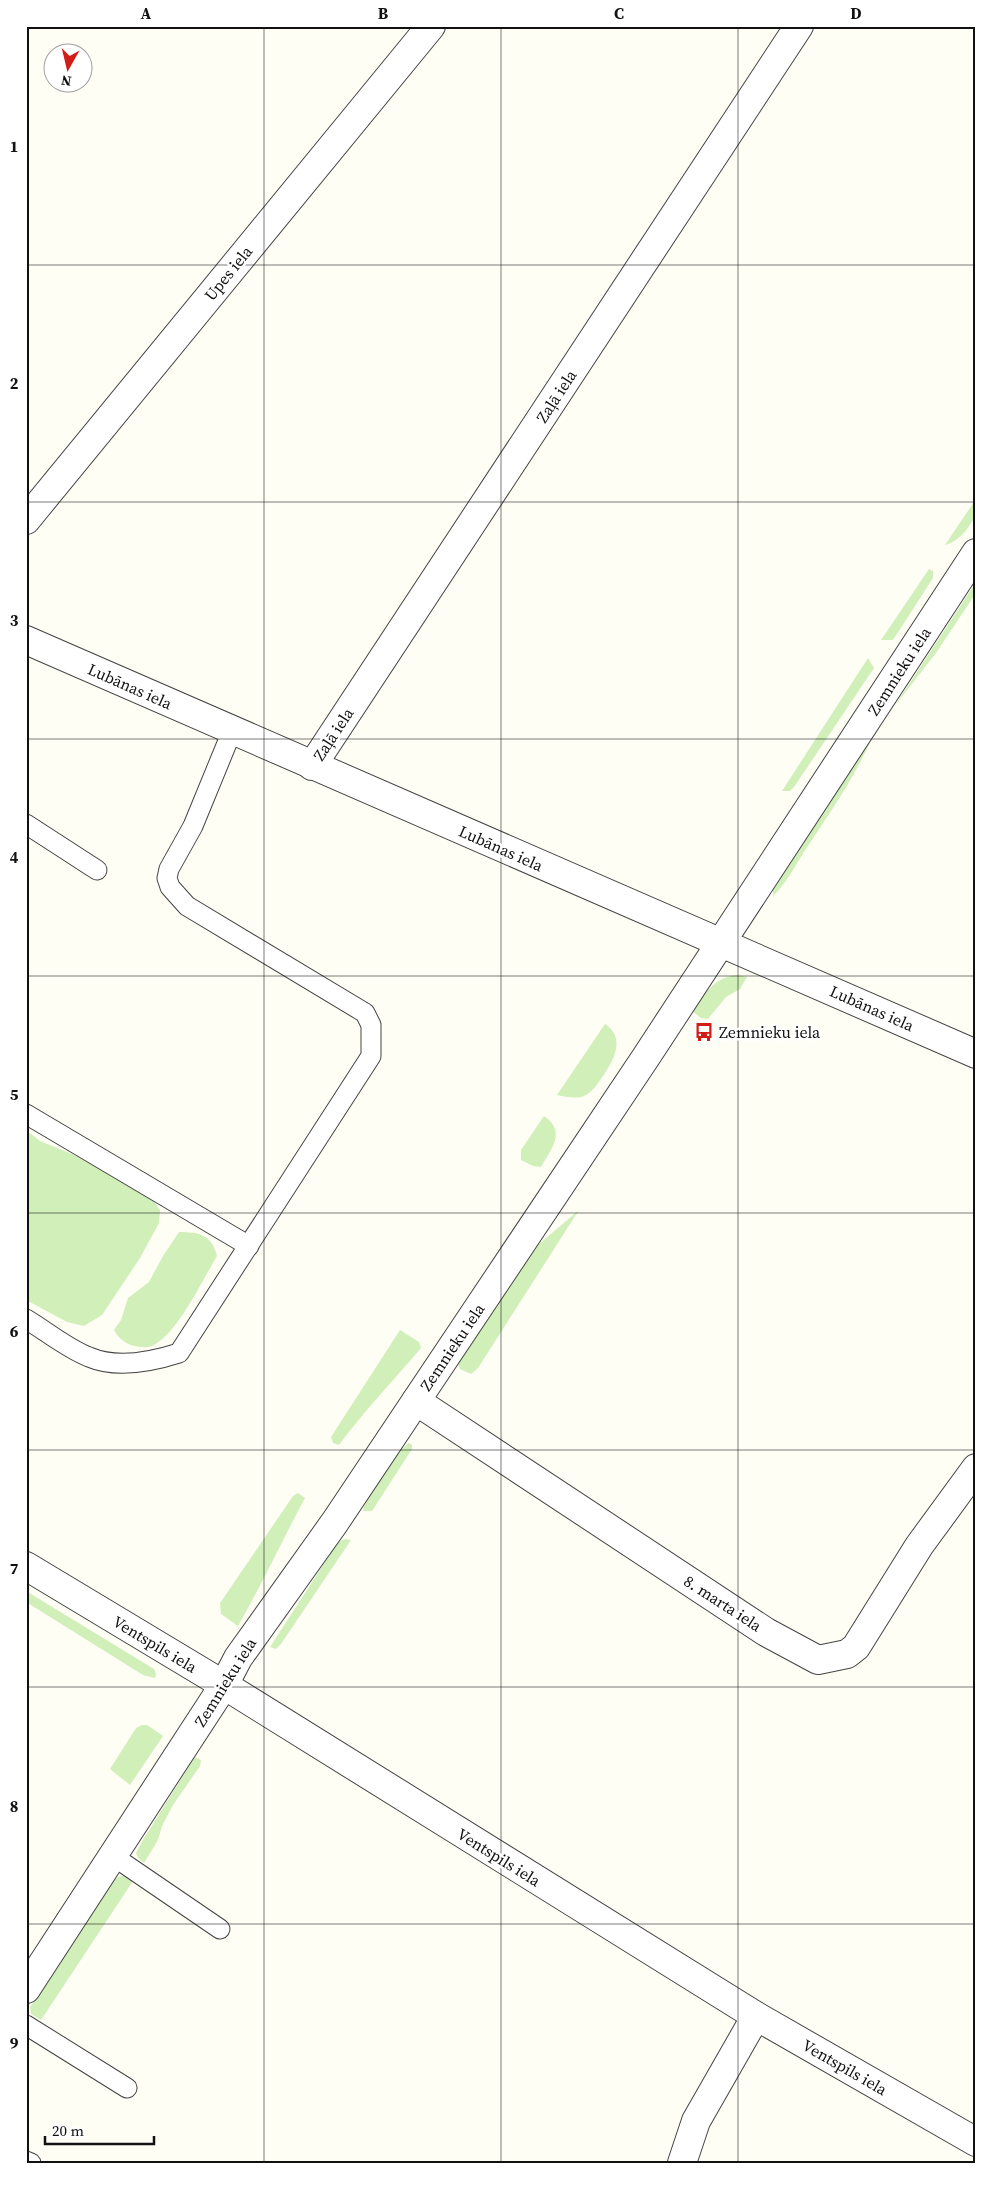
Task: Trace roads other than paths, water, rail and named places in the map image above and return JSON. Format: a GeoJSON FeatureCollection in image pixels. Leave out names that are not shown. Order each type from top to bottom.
{"type":"FeatureCollection","features":[{"type":"Feature","properties":{"kind":"street","name":"Upes iela"},"geometry":{"type":"LineString","coordinates":[[26,520],[430,26]]}},
{"type":"Feature","properties":{"kind":"street","name":"Zaļā iela"},"geometry":{"type":"LineString","coordinates":[[312,766],[800,26]]}},
{"type":"Feature","properties":{"kind":"street","name":"Zemnieku iela"},"geometry":{"type":"LineString","coordinates":[[26,1989],[224,1686],[238,1658],[335,1522],[416,1402],[720,944],[976,553]]}},
{"type":"Feature","properties":{"kind":"street","name":"Lubānas iela"},"geometry":{"type":"LineString","coordinates":[[26,640],[976,1054]]}},
{"type":"Feature","properties":{"kind":"street","name":"8. marta iela"},"geometry":{"type":"LineString","coordinates":[[416,1402],[766,1632],[818,1660],[846,1654],[856,1647],[919,1546],[976,1468]]}},
{"type":"Feature","properties":{"kind":"street","name":"Ventspils iela"},"geometry":{"type":"LineString","coordinates":[[26,1566],[224,1686],[756,2016],[976,2142]]}},
{"type":"Feature","properties":{"kind":"street"},"geometry":{"type":"LineString","coordinates":[[682,2163],[696,2121],[756,2016]]}},
{"type":"Feature","properties":{"kind":"lane"},"geometry":{"type":"LineString","coordinates":[[26,1320],[89,1357],[109,1363],[145,1362],[179,1353],[371,1056],[372,1024],[365,1013],[186,906],[170,886],[167,878],[169,869],[193,826],[232,731]]}},
{"type":"Feature","properties":{"kind":"lane"},"geometry":{"type":"LineString","coordinates":[[26,824],[96,870]]}},
{"type":"Feature","properties":{"kind":"lane"},"geometry":{"type":"LineString","coordinates":[[26,1114],[249,1246]]}},
{"type":"Feature","properties":{"kind":"lane"},"geometry":{"type":"LineString","coordinates":[[113,1856],[220,1929]]}},
{"type":"Feature","properties":{"kind":"lane"},"geometry":{"type":"LineString","coordinates":[[26,2025],[127,2088]]}},
{"type":"Feature","properties":{"kind":"lane"},"geometry":{"type":"LineString","coordinates":[[26,2161],[31,2163]]}},
{"type":"Feature","properties":{"kind":"place","name":"Zemnieku iela"},"geometry":{"type":"Point","coordinates":[704,1032]}}]}
